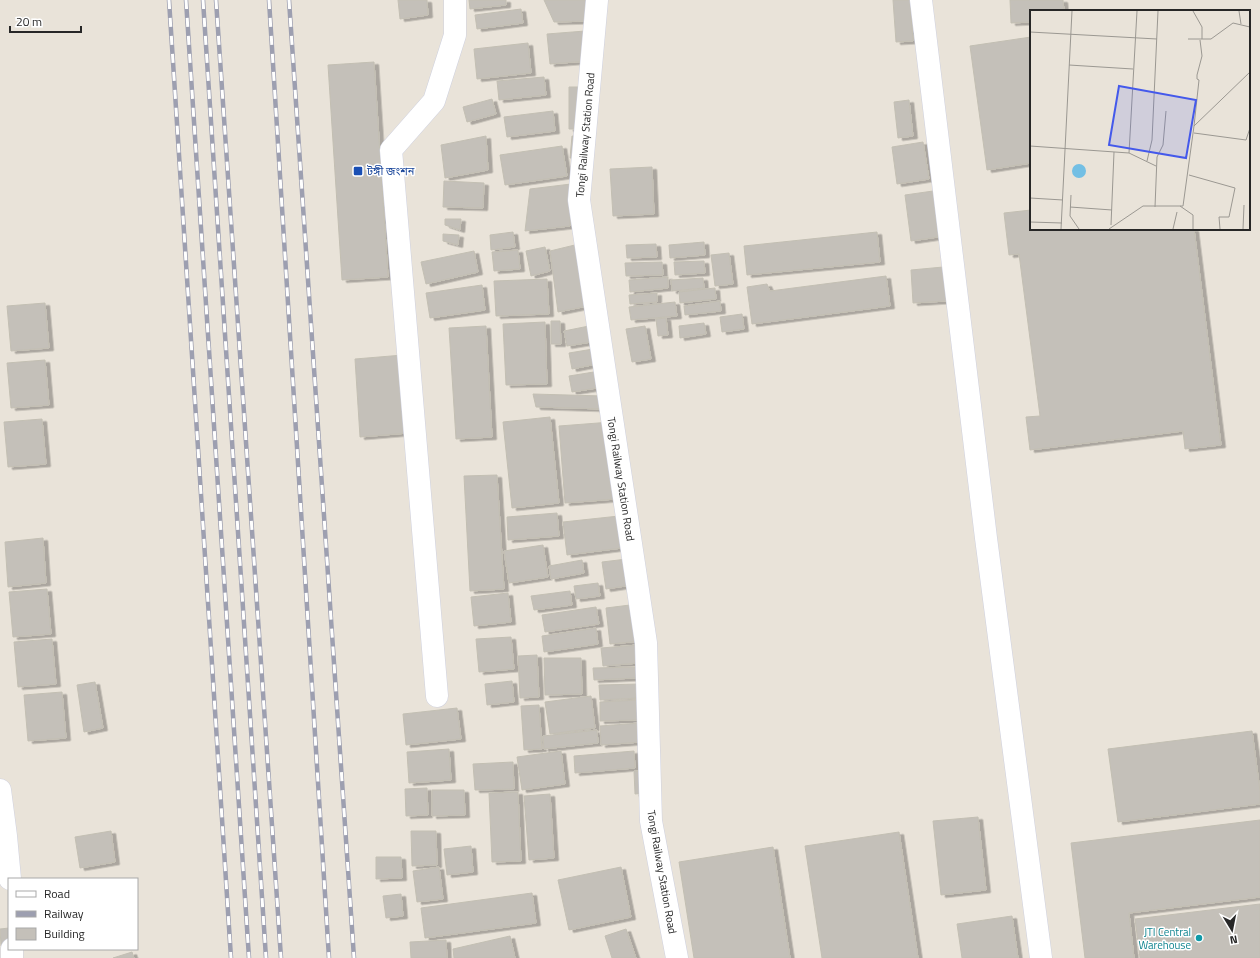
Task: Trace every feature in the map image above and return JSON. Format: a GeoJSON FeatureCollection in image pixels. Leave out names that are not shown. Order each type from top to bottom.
{"type":"FeatureCollection","features":[{"type":"Feature","properties":{"kind":"street"},"geometry":{"type":"LineString","coordinates":[[437,696],[391,150],[434,101],[455,35],[455,0]]}},
{"type":"Feature","properties":{"kind":"street","name":"Tongi Railway Station Road"},"geometry":{"type":"LineString","coordinates":[[596,0],[578,200],[646,642],[651,821],[677,958]]}},
{"type":"Feature","properties":{"kind":"street"},"geometry":{"type":"LineString","coordinates":[[921,0],[985,530],[1040,958]]}},
{"type":"Feature","properties":{"kind":"street"},"geometry":{"type":"LineString","coordinates":[[0,790],[10,878]]}},
{"type":"Feature","properties":{"kind":"building"},"geometry":{"type":"Polygon","coordinates":[[[398,0],[427,0],[428,15],[400,19],[398,0]]]}},
{"type":"Feature","properties":{"kind":"building"},"geometry":{"type":"Polygon","coordinates":[[[469,0],[506,0],[506,5],[470,9],[469,0]]]}},
{"type":"Feature","properties":{"kind":"building"},"geometry":{"type":"Polygon","coordinates":[[[544,0],[590,0],[590,21],[554,22],[544,0]]]}},
{"type":"Feature","properties":{"kind":"building"},"geometry":{"type":"Polygon","coordinates":[[[893,0],[910,0],[913,41],[896,42],[893,0]]]}},
{"type":"Feature","properties":{"kind":"building"},"geometry":{"type":"Polygon","coordinates":[[[1010,0],[1063,0],[1064,10],[1030,10],[1030,22],[1011,23],[1010,0]]]}},
{"type":"Feature","properties":{"kind":"building"},"geometry":{"type":"Polygon","coordinates":[[[521,9],[523,23],[477,29],[475,15],[521,9]]]}},
{"type":"Feature","properties":{"kind":"building"},"geometry":{"type":"Polygon","coordinates":[[[585,31],[587,61],[550,64],[547,34],[585,31]]]}},
{"type":"Feature","properties":{"kind":"building"},"geometry":{"type":"Polygon","coordinates":[[[1030,37],[1030,163],[987,170],[970,46],[1030,37]]]}},
{"type":"Feature","properties":{"kind":"building"},"geometry":{"type":"Polygon","coordinates":[[[528,43],[531,73],[477,79],[474,49],[528,43]]]}},
{"type":"Feature","properties":{"kind":"building","name":"টঙ্গী জংশন"},"geometry":{"type":"Polygon","coordinates":[[[374,62],[388,277],[342,280],[328,65],[374,62]]]}},
{"type":"Feature","properties":{"kind":"building"},"geometry":{"type":"Polygon","coordinates":[[[544,77],[546,95],[499,100],[497,81],[544,77]]]}},
{"type":"Feature","properties":{"kind":"building"},"geometry":{"type":"Polygon","coordinates":[[[569,87],[582,87],[582,129],[569,129],[569,87]]]}},
{"type":"Feature","properties":{"kind":"building"},"geometry":{"type":"Polygon","coordinates":[[[492,99],[496,114],[467,122],[463,107],[492,99]]]}},
{"type":"Feature","properties":{"kind":"building"},"geometry":{"type":"Polygon","coordinates":[[[909,100],[913,136],[898,138],[894,102],[909,100]]]}},
{"type":"Feature","properties":{"kind":"building"},"geometry":{"type":"Polygon","coordinates":[[[553,111],[555,131],[507,137],[504,117],[553,111]]]}},
{"type":"Feature","properties":{"kind":"building"},"geometry":{"type":"Polygon","coordinates":[[[486,136],[488,170],[445,178],[441,145],[486,136]]]}},
{"type":"Feature","properties":{"kind":"building"},"geometry":{"type":"Polygon","coordinates":[[[572,136],[582,137],[580,158],[570,158],[572,136]]]}},
{"type":"Feature","properties":{"kind":"building"},"geometry":{"type":"Polygon","coordinates":[[[923,142],[929,179],[897,184],[892,147],[923,142]]]}},
{"type":"Feature","properties":{"kind":"building"},"geometry":{"type":"Polygon","coordinates":[[[562,146],[567,176],[505,185],[500,155],[562,146]]]}},
{"type":"Feature","properties":{"kind":"building"},"geometry":{"type":"Polygon","coordinates":[[[652,167],[654,214],[613,216],[610,169],[652,167]]]}},
{"type":"Feature","properties":{"kind":"building"},"geometry":{"type":"Polygon","coordinates":[[[444,181],[484,183],[483,208],[443,207],[444,181]]]}},
{"type":"Feature","properties":{"kind":"building"},"geometry":{"type":"Polygon","coordinates":[[[571,184],[570,226],[525,231],[530,189],[571,184]]]}},
{"type":"Feature","properties":{"kind":"building"},"geometry":{"type":"Polygon","coordinates":[[[933,191],[938,237],[911,241],[905,195],[933,191]]]}},
{"type":"Feature","properties":{"kind":"building"},"geometry":{"type":"Polygon","coordinates":[[[1030,210],[1030,230],[1194,230],[1221,445],[1185,449],[1183,431],[1030,450],[1026,417],[1040,416],[1019,254],[1009,255],[1004,213],[1030,210]]]}},
{"type":"Feature","properties":{"kind":"building"},"geometry":{"type":"Polygon","coordinates":[[[445,219],[461,219],[460,230],[445,225],[445,219]]]}},
{"type":"Feature","properties":{"kind":"building"},"geometry":{"type":"Polygon","coordinates":[[[513,232],[515,247],[491,250],[490,235],[513,232]]]}},
{"type":"Feature","properties":{"kind":"building"},"geometry":{"type":"Polygon","coordinates":[[[877,232],[880,262],[747,275],[744,246],[877,232]]]}},
{"type":"Feature","properties":{"kind":"building"},"geometry":{"type":"Polygon","coordinates":[[[443,234],[459,235],[458,245],[443,241],[443,234]]]}},
{"type":"Feature","properties":{"kind":"building"},"geometry":{"type":"Polygon","coordinates":[[[704,242],[705,255],[670,258],[669,245],[704,242]]]}},
{"type":"Feature","properties":{"kind":"building"},"geometry":{"type":"Polygon","coordinates":[[[583,243],[592,305],[558,312],[550,251],[583,243]]]}},
{"type":"Feature","properties":{"kind":"building"},"geometry":{"type":"Polygon","coordinates":[[[656,244],[657,257],[627,258],[626,245],[656,244]]]}},
{"type":"Feature","properties":{"kind":"building"},"geometry":{"type":"Polygon","coordinates":[[[545,247],[550,271],[531,276],[526,251],[545,247]]]}},
{"type":"Feature","properties":{"kind":"building"},"geometry":{"type":"Polygon","coordinates":[[[518,250],[520,269],[494,271],[492,252],[518,250]]]}},
{"type":"Feature","properties":{"kind":"building"},"geometry":{"type":"Polygon","coordinates":[[[474,251],[478,272],[426,284],[421,262],[474,251]]]}},
{"type":"Feature","properties":{"kind":"building"},"geometry":{"type":"Polygon","coordinates":[[[729,253],[733,284],[715,286],[711,255],[729,253]]]}},
{"type":"Feature","properties":{"kind":"building"},"geometry":{"type":"Polygon","coordinates":[[[704,261],[705,273],[675,275],[674,262],[704,261]]]}},
{"type":"Feature","properties":{"kind":"building"},"geometry":{"type":"Polygon","coordinates":[[[662,262],[663,275],[626,276],[625,263],[662,262]]]}},
{"type":"Feature","properties":{"kind":"building"},"geometry":{"type":"Polygon","coordinates":[[[943,267],[946,301],[913,303],[911,270],[943,267]]]}},
{"type":"Feature","properties":{"kind":"building"},"geometry":{"type":"Polygon","coordinates":[[[886,276],[890,306],[752,324],[747,287],[767,284],[770,291],[886,276]]]}},
{"type":"Feature","properties":{"kind":"building"},"geometry":{"type":"Polygon","coordinates":[[[668,277],[668,288],[630,292],[629,280],[668,277]]]}},
{"type":"Feature","properties":{"kind":"building"},"geometry":{"type":"Polygon","coordinates":[[[703,278],[704,288],[672,291],[671,280],[703,278]]]}},
{"type":"Feature","properties":{"kind":"building"},"geometry":{"type":"Polygon","coordinates":[[[547,279],[549,314],[496,316],[494,281],[547,279]]]}},
{"type":"Feature","properties":{"kind":"building"},"geometry":{"type":"Polygon","coordinates":[[[482,285],[485,310],[430,318],[426,293],[482,285]]]}},
{"type":"Feature","properties":{"kind":"building"},"geometry":{"type":"Polygon","coordinates":[[[715,288],[716,299],[680,303],[679,292],[715,288]]]}},
{"type":"Feature","properties":{"kind":"building"},"geometry":{"type":"Polygon","coordinates":[[[657,293],[657,302],[630,304],[629,295],[657,293]]]}},
{"type":"Feature","properties":{"kind":"building"},"geometry":{"type":"Polygon","coordinates":[[[720,301],[721,311],[685,315],[684,306],[720,301]]]}},
{"type":"Feature","properties":{"kind":"building"},"geometry":{"type":"Polygon","coordinates":[[[675,302],[677,316],[631,320],[629,307],[675,302]]]}},
{"type":"Feature","properties":{"kind":"building"},"geometry":{"type":"Polygon","coordinates":[[[45,303],[49,348],[11,351],[7,306],[45,303]]]}},
{"type":"Feature","properties":{"kind":"building"},"geometry":{"type":"Polygon","coordinates":[[[742,314],[744,329],[722,332],[720,317],[742,314]]]}},
{"type":"Feature","properties":{"kind":"building"},"geometry":{"type":"Polygon","coordinates":[[[666,318],[668,335],[658,336],[656,319],[666,318]]]}},
{"type":"Feature","properties":{"kind":"building"},"geometry":{"type":"Polygon","coordinates":[[[551,321],[560,321],[561,344],[551,344],[551,321]]]}},
{"type":"Feature","properties":{"kind":"building"},"geometry":{"type":"Polygon","coordinates":[[[545,322],[547,384],[506,385],[503,324],[545,322]]]}},
{"type":"Feature","properties":{"kind":"building"},"geometry":{"type":"Polygon","coordinates":[[[704,323],[706,334],[680,338],[679,326],[704,323]]]}},
{"type":"Feature","properties":{"kind":"building"},"geometry":{"type":"Polygon","coordinates":[[[594,325],[597,341],[567,346],[564,331],[594,325]]]}},
{"type":"Feature","properties":{"kind":"building"},"geometry":{"type":"Polygon","coordinates":[[[486,326],[492,437],[456,439],[449,328],[486,326]]]}},
{"type":"Feature","properties":{"kind":"building"},"geometry":{"type":"Polygon","coordinates":[[[645,326],[651,359],[632,362],[626,329],[645,326]]]}},
{"type":"Feature","properties":{"kind":"building"},"geometry":{"type":"Polygon","coordinates":[[[599,348],[602,363],[572,369],[569,353],[599,348]]]}},
{"type":"Feature","properties":{"kind":"building"},"geometry":{"type":"Polygon","coordinates":[[[403,355],[408,433],[360,437],[355,359],[403,355]]]}},
{"type":"Feature","properties":{"kind":"building"},"geometry":{"type":"Polygon","coordinates":[[[45,360],[49,405],[11,408],[7,363],[45,360]]]}},
{"type":"Feature","properties":{"kind":"building"},"geometry":{"type":"Polygon","coordinates":[[[600,371],[603,387],[572,392],[569,376],[600,371]]]}},
{"type":"Feature","properties":{"kind":"building"},"geometry":{"type":"Polygon","coordinates":[[[533,394],[603,396],[603,409],[536,407],[533,394]]]}},
{"type":"Feature","properties":{"kind":"building"},"geometry":{"type":"Polygon","coordinates":[[[550,417],[559,503],[512,508],[503,422],[550,417]]]}},
{"type":"Feature","properties":{"kind":"building"},"geometry":{"type":"Polygon","coordinates":[[[42,419],[46,464],[8,467],[4,422],[42,419]]]}},
{"type":"Feature","properties":{"kind":"building"},"geometry":{"type":"Polygon","coordinates":[[[611,422],[616,499],[565,503],[559,426],[611,422]]]}},
{"type":"Feature","properties":{"kind":"building"},"geometry":{"type":"Polygon","coordinates":[[[497,475],[504,589],[470,591],[464,476],[497,475]]]}},
{"type":"Feature","properties":{"kind":"building"},"geometry":{"type":"Polygon","coordinates":[[[557,513],[559,536],[508,540],[507,517],[557,513]]]}},
{"type":"Feature","properties":{"kind":"building"},"geometry":{"type":"Polygon","coordinates":[[[619,516],[622,548],[567,555],[563,522],[619,516]]]}},
{"type":"Feature","properties":{"kind":"building"},"geometry":{"type":"Polygon","coordinates":[[[43,538],[46,583],[8,587],[5,542],[43,538]]]}},
{"type":"Feature","properties":{"kind":"building"},"geometry":{"type":"Polygon","coordinates":[[[543,545],[548,577],[509,583],[504,551],[543,545]]]}},
{"type":"Feature","properties":{"kind":"building"},"geometry":{"type":"Polygon","coordinates":[[[635,558],[638,584],[606,589],[602,562],[635,558]]]}},
{"type":"Feature","properties":{"kind":"building"},"geometry":{"type":"Polygon","coordinates":[[[582,560],[584,573],[551,579],[549,566],[582,560]]]}},
{"type":"Feature","properties":{"kind":"building"},"geometry":{"type":"Polygon","coordinates":[[[598,583],[600,596],[576,599],[574,586],[598,583]]]}},
{"type":"Feature","properties":{"kind":"building"},"geometry":{"type":"Polygon","coordinates":[[[47,589],[51,634],[13,637],[9,592],[47,589]]]}},
{"type":"Feature","properties":{"kind":"building"},"geometry":{"type":"Polygon","coordinates":[[[570,591],[572,605],[534,610],[531,596],[570,591]]]}},
{"type":"Feature","properties":{"kind":"building"},"geometry":{"type":"Polygon","coordinates":[[[508,593],[511,622],[474,626],[471,597],[508,593]]]}},
{"type":"Feature","properties":{"kind":"building"},"geometry":{"type":"Polygon","coordinates":[[[638,604],[642,641],[610,644],[606,608],[638,604]]]}},
{"type":"Feature","properties":{"kind":"building"},"geometry":{"type":"Polygon","coordinates":[[[596,607],[599,624],[545,632],[542,615],[596,607]]]}},
{"type":"Feature","properties":{"kind":"building"},"geometry":{"type":"Polygon","coordinates":[[[596,628],[598,644],[544,652],[542,636],[596,628]]]}},
{"type":"Feature","properties":{"kind":"building"},"geometry":{"type":"Polygon","coordinates":[[[511,637],[514,669],[479,672],[476,639],[511,637]]]}},
{"type":"Feature","properties":{"kind":"building"},"geometry":{"type":"Polygon","coordinates":[[[52,639],[56,684],[18,687],[14,642],[52,639]]]}},
{"type":"Feature","properties":{"kind":"building"},"geometry":{"type":"Polygon","coordinates":[[[638,645],[639,663],[603,666],[601,648],[638,645]]]}},
{"type":"Feature","properties":{"kind":"building"},"geometry":{"type":"Polygon","coordinates":[[[537,655],[539,697],[520,698],[518,656],[537,655]]]}},
{"type":"Feature","properties":{"kind":"building"},"geometry":{"type":"Polygon","coordinates":[[[544,658],[581,658],[582,694],[545,695],[544,658]]]}},
{"type":"Feature","properties":{"kind":"building"},"geometry":{"type":"Polygon","coordinates":[[[636,667],[636,678],[594,680],[593,668],[636,667]]]}},
{"type":"Feature","properties":{"kind":"building"},"geometry":{"type":"Polygon","coordinates":[[[512,681],[514,702],[487,705],[485,684],[512,681]]]}},
{"type":"Feature","properties":{"kind":"building"},"geometry":{"type":"Polygon","coordinates":[[[95,682],[103,728],[84,732],[77,685],[95,682]]]}},
{"type":"Feature","properties":{"kind":"building"},"geometry":{"type":"Polygon","coordinates":[[[640,684],[641,698],[600,700],[599,685],[640,684]]]}},
{"type":"Feature","properties":{"kind":"building"},"geometry":{"type":"Polygon","coordinates":[[[62,692],[66,738],[28,741],[24,695],[62,692]]]}},
{"type":"Feature","properties":{"kind":"building"},"geometry":{"type":"Polygon","coordinates":[[[591,696],[595,728],[550,734],[545,702],[591,696]]]}},
{"type":"Feature","properties":{"kind":"building"},"geometry":{"type":"Polygon","coordinates":[[[638,700],[638,720],[600,721],[600,702],[638,700]]]}},
{"type":"Feature","properties":{"kind":"building"},"geometry":{"type":"Polygon","coordinates":[[[539,705],[542,749],[524,750],[521,706],[539,705]]]}},
{"type":"Feature","properties":{"kind":"building"},"geometry":{"type":"Polygon","coordinates":[[[457,708],[461,739],[406,745],[403,714],[457,708]]]}},
{"type":"Feature","properties":{"kind":"building"},"geometry":{"type":"Polygon","coordinates":[[[640,723],[641,742],[601,745],[600,726],[640,723]]]}},
{"type":"Feature","properties":{"kind":"building"},"geometry":{"type":"Polygon","coordinates":[[[597,730],[598,743],[544,749],[543,736],[597,730]]]}},
{"type":"Feature","properties":{"kind":"building"},"geometry":{"type":"Polygon","coordinates":[[[1252,731],[1260,791],[1260,804],[1118,822],[1108,749],[1252,731]]]}},
{"type":"Feature","properties":{"kind":"building"},"geometry":{"type":"Polygon","coordinates":[[[449,749],[451,780],[409,783],[407,752],[449,749]]]}},
{"type":"Feature","properties":{"kind":"building"},"geometry":{"type":"Polygon","coordinates":[[[561,751],[565,784],[522,790],[517,757],[561,751]]]}},
{"type":"Feature","properties":{"kind":"building"},"geometry":{"type":"Polygon","coordinates":[[[634,751],[635,768],[575,773],[574,756],[634,751]]]}},
{"type":"Feature","properties":{"kind":"building"},"geometry":{"type":"Polygon","coordinates":[[[513,762],[514,789],[475,790],[473,764],[513,762]]]}},
{"type":"Feature","properties":{"kind":"building"},"geometry":{"type":"Polygon","coordinates":[[[634,771],[644,771],[645,793],[635,794],[634,771]]]}},
{"type":"Feature","properties":{"kind":"building"},"geometry":{"type":"Polygon","coordinates":[[[427,788],[428,815],[406,816],[405,789],[427,788]]]}},
{"type":"Feature","properties":{"kind":"building"},"geometry":{"type":"Polygon","coordinates":[[[432,790],[464,790],[465,815],[432,816],[432,790]]]}},
{"type":"Feature","properties":{"kind":"building"},"geometry":{"type":"Polygon","coordinates":[[[518,792],[521,861],[492,862],[489,793],[518,792]]]}},
{"type":"Feature","properties":{"kind":"building"},"geometry":{"type":"Polygon","coordinates":[[[550,794],[554,858],[529,860],[524,796],[550,794]]]}},
{"type":"Feature","properties":{"kind":"building"},"geometry":{"type":"Polygon","coordinates":[[[978,817],[986,890],[941,895],[933,821],[978,817]]]}},
{"type":"Feature","properties":{"kind":"building"},"geometry":{"type":"Polygon","coordinates":[[[1260,820],[1260,897],[1129,913],[1134,958],[1085,958],[1071,843],[1260,820]]]}},
{"type":"Feature","properties":{"kind":"building"},"geometry":{"type":"Polygon","coordinates":[[[111,831],[115,862],[80,868],[75,837],[111,831]]]}},
{"type":"Feature","properties":{"kind":"building"},"geometry":{"type":"Polygon","coordinates":[[[411,831],[436,831],[437,865],[412,866],[411,831]]]}},
{"type":"Feature","properties":{"kind":"building"},"geometry":{"type":"Polygon","coordinates":[[[899,832],[918,958],[822,958],[805,846],[899,832]]]}},
{"type":"Feature","properties":{"kind":"building"},"geometry":{"type":"Polygon","coordinates":[[[471,846],[473,872],[447,875],[444,849],[471,846]]]}},
{"type":"Feature","properties":{"kind":"building"},"geometry":{"type":"Polygon","coordinates":[[[773,847],[790,958],[694,958],[679,862],[773,847]]]}},
{"type":"Feature","properties":{"kind":"building"},"geometry":{"type":"Polygon","coordinates":[[[376,857],[401,857],[402,878],[376,879],[376,857]]]}},
{"type":"Feature","properties":{"kind":"building"},"geometry":{"type":"Polygon","coordinates":[[[439,867],[443,899],[417,902],[413,871],[439,867]]]}},
{"type":"Feature","properties":{"kind":"building"},"geometry":{"type":"Polygon","coordinates":[[[621,867],[631,917],[569,930],[558,880],[621,867]]]}},
{"type":"Feature","properties":{"kind":"building"},"geometry":{"type":"Polygon","coordinates":[[[532,893],[536,923],[425,938],[421,908],[532,893]]]}},
{"type":"Feature","properties":{"kind":"building"},"geometry":{"type":"Polygon","coordinates":[[[401,894],[403,916],[386,918],[383,896],[401,894]]]}},
{"type":"Feature","properties":{"kind":"building","name":"JTI Central Warehouse"},"geometry":{"type":"Polygon","coordinates":[[[1260,904],[1260,958],[1140,958],[1135,919],[1260,904]]]}},
{"type":"Feature","properties":{"kind":"building"},"geometry":{"type":"Polygon","coordinates":[[[1012,916],[1018,958],[962,958],[957,924],[1012,916]]]}},
{"type":"Feature","properties":{"kind":"building"},"geometry":{"type":"Polygon","coordinates":[[[8,928],[8,945],[1,946],[0,929],[8,928]]]}},
{"type":"Feature","properties":{"kind":"building"},"geometry":{"type":"Polygon","coordinates":[[[626,929],[636,958],[612,958],[605,936],[626,929]]]}},
{"type":"Feature","properties":{"kind":"building"},"geometry":{"type":"Polygon","coordinates":[[[510,936],[515,958],[454,958],[453,949],[510,936]]]}},
{"type":"Feature","properties":{"kind":"building"},"geometry":{"type":"Polygon","coordinates":[[[446,940],[447,958],[411,958],[410,942],[446,940]]]}},
{"type":"Feature","properties":{"kind":"building"},"geometry":{"type":"Polygon","coordinates":[[[132,952],[134,958],[113,958],[132,952]]]}},
{"type":"Feature","properties":{"kind":"railway"},"geometry":{"type":"LineString","coordinates":[[169,0],[231,958]]}},
{"type":"Feature","properties":{"kind":"railway"},"geometry":{"type":"LineString","coordinates":[[186,0],[249,958]]}},
{"type":"Feature","properties":{"kind":"railway"},"geometry":{"type":"LineString","coordinates":[[203,0],[266,958]]}},
{"type":"Feature","properties":{"kind":"railway"},"geometry":{"type":"LineString","coordinates":[[216,0],[281,958]]}},
{"type":"Feature","properties":{"kind":"railway"},"geometry":{"type":"LineString","coordinates":[[269,0],[329,958]]}},
{"type":"Feature","properties":{"kind":"railway"},"geometry":{"type":"LineString","coordinates":[[289,0],[354,958]]}},
{"type":"Feature","properties":{"kind":"place","name":"টঙ্গী জংশন"},"geometry":{"type":"Point","coordinates":[358,171]}},
{"type":"Feature","properties":{"kind":"place","name":"JTI Central Warehouse"},"geometry":{"type":"Point","coordinates":[1199,938]}}]}
